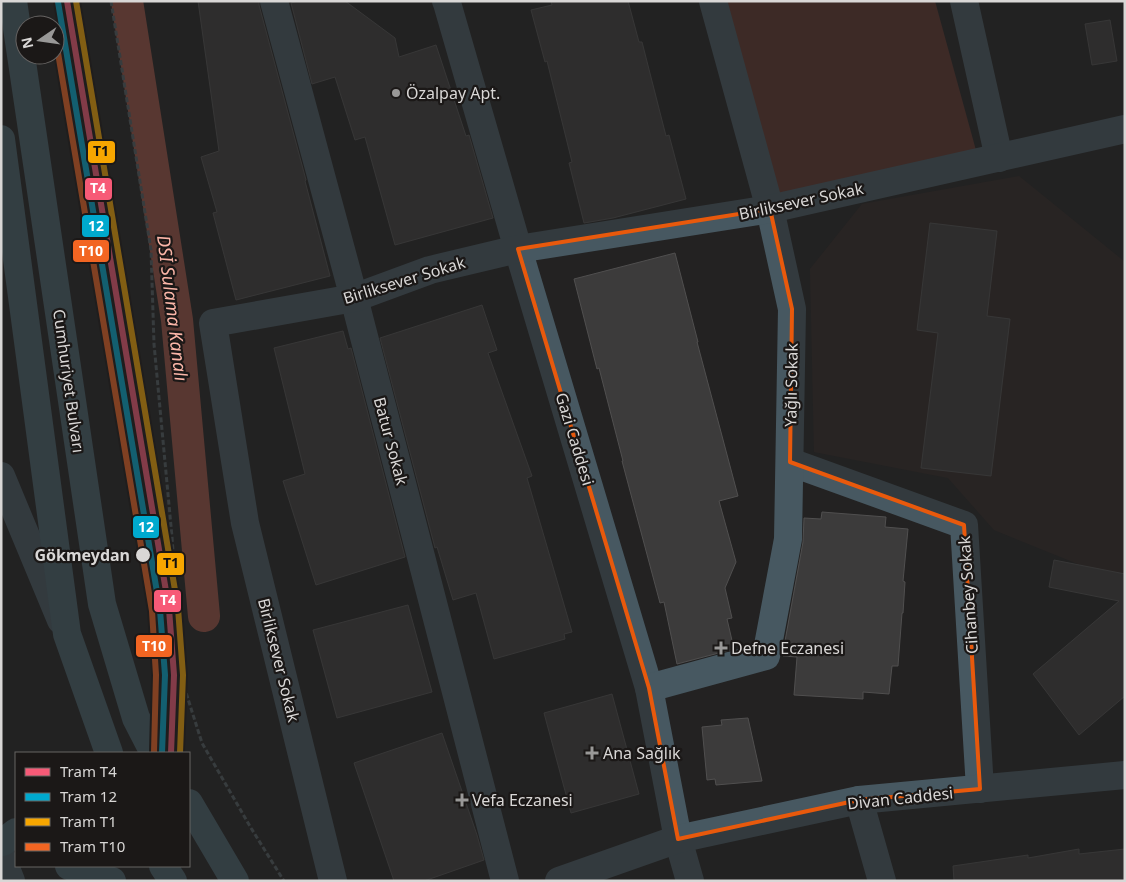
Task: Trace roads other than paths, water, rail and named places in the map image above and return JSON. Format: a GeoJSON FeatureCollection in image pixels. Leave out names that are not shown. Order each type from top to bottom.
{"type":"FeatureCollection","features":[{"type":"Feature","properties":{"kind":"main road","name":"Cumhuriyet Bulvarı"},"geometry":{"type":"LineString","coordinates":[[13,1],[102,604],[136,718],[153,752]]}},
{"type":"Feature","properties":{"kind":"main road"},"geometry":{"type":"LineString","coordinates":[[1,139],[67,634],[108,752]]}},
{"type":"Feature","properties":{"kind":"main road"},"geometry":{"type":"LineString","coordinates":[[190,805],[236,881]]}},
{"type":"Feature","properties":{"kind":"main road"},"geometry":{"type":"LineString","coordinates":[[72,867],[112,881]]}},
{"type":"Feature","properties":{"kind":"main road"},"geometry":{"type":"LineString","coordinates":[[164,867],[173,881]]}},
{"type":"Feature","properties":{"kind":"street","name":"Batur Sokak"},"geometry":{"type":"LineString","coordinates":[[274,1],[354,298],[505,881]]}},
{"type":"Feature","properties":{"kind":"street","name":"Yağlı Sokak"},"geometry":{"type":"LineString","coordinates":[[649,688],[766,656],[788,539],[792,309],[770,209],[713,1]]}},
{"type":"Feature","properties":{"kind":"street"},"geometry":{"type":"LineString","coordinates":[[964,1],[999,158]]}},
{"type":"Feature","properties":{"kind":"street","name":"Gazi Caddesi"},"geometry":{"type":"LineString","coordinates":[[448,2],[518,250],[649,688],[678,839],[690,881]]}},
{"type":"Feature","properties":{"kind":"street","name":"Birliksever Sokak"},"geometry":{"type":"LineString","coordinates":[[333,881],[245,523],[213,323],[354,298],[430,270],[518,250],[770,209],[1125,129]]}},
{"type":"Feature","properties":{"kind":"street","name":"Cihanbey Sokak"},"geometry":{"type":"LineString","coordinates":[[790,462],[964,524],[980,789]]}},
{"type":"Feature","properties":{"kind":"street"},"geometry":{"type":"LineString","coordinates":[[1,476],[67,634]]}},
{"type":"Feature","properties":{"kind":"street","name":"Divan Caddesi"},"geometry":{"type":"LineString","coordinates":[[559,881],[678,839],[859,800],[1125,775]]}},
{"type":"Feature","properties":{"kind":"street"},"geometry":{"type":"LineString","coordinates":[[859,800],[882,881]]}},
{"type":"Feature","properties":{"kind":"street"},"geometry":{"type":"LineString","coordinates":[[9,844],[11,881]]}},
{"type":"Feature","properties":{"kind":"waterway","name":"DSİ Sulama Kanalı"},"geometry":{"type":"LineString","coordinates":[[127,1],[177,320],[204,616]]}},
{"type":"Feature","properties":{"kind":"tram line","name":"T4"},"geometry":{"type":"LineString","coordinates":[[67,1],[169,609],[174,675],[171,752]]}},
{"type":"Feature","properties":{"kind":"tram line","name":"T1"},"geometry":{"type":"LineString","coordinates":[[76,1],[178,608],[183,675],[180,752]]}},
{"type":"Feature","properties":{"kind":"tram line","name":"12"},"geometry":{"type":"LineString","coordinates":[[58,2],[160,610],[165,675],[162,752]]}},
{"type":"Feature","properties":{"kind":"tram line","name":"T10"},"geometry":{"type":"LineString","coordinates":[[60,65],[152,611],[156,675],[154,752]]}},
{"type":"Feature","properties":{"kind":"place","name":"Özalpay Apt."},"geometry":{"type":"Point","coordinates":[396,93]}},
{"type":"Feature","properties":{"kind":"place","name":"Gökmeydan"},"geometry":{"type":"Point","coordinates":[143,555]}},
{"type":"Feature","properties":{"kind":"place","name":"Defne Eczanesi"},"geometry":{"type":"Point","coordinates":[721,648]}},
{"type":"Feature","properties":{"kind":"place","name":"Ana Sağlık"},"geometry":{"type":"Point","coordinates":[592,753]}},
{"type":"Feature","properties":{"kind":"place","name":"Vefa Eczanesi"},"geometry":{"type":"Point","coordinates":[462,800]}}]}
